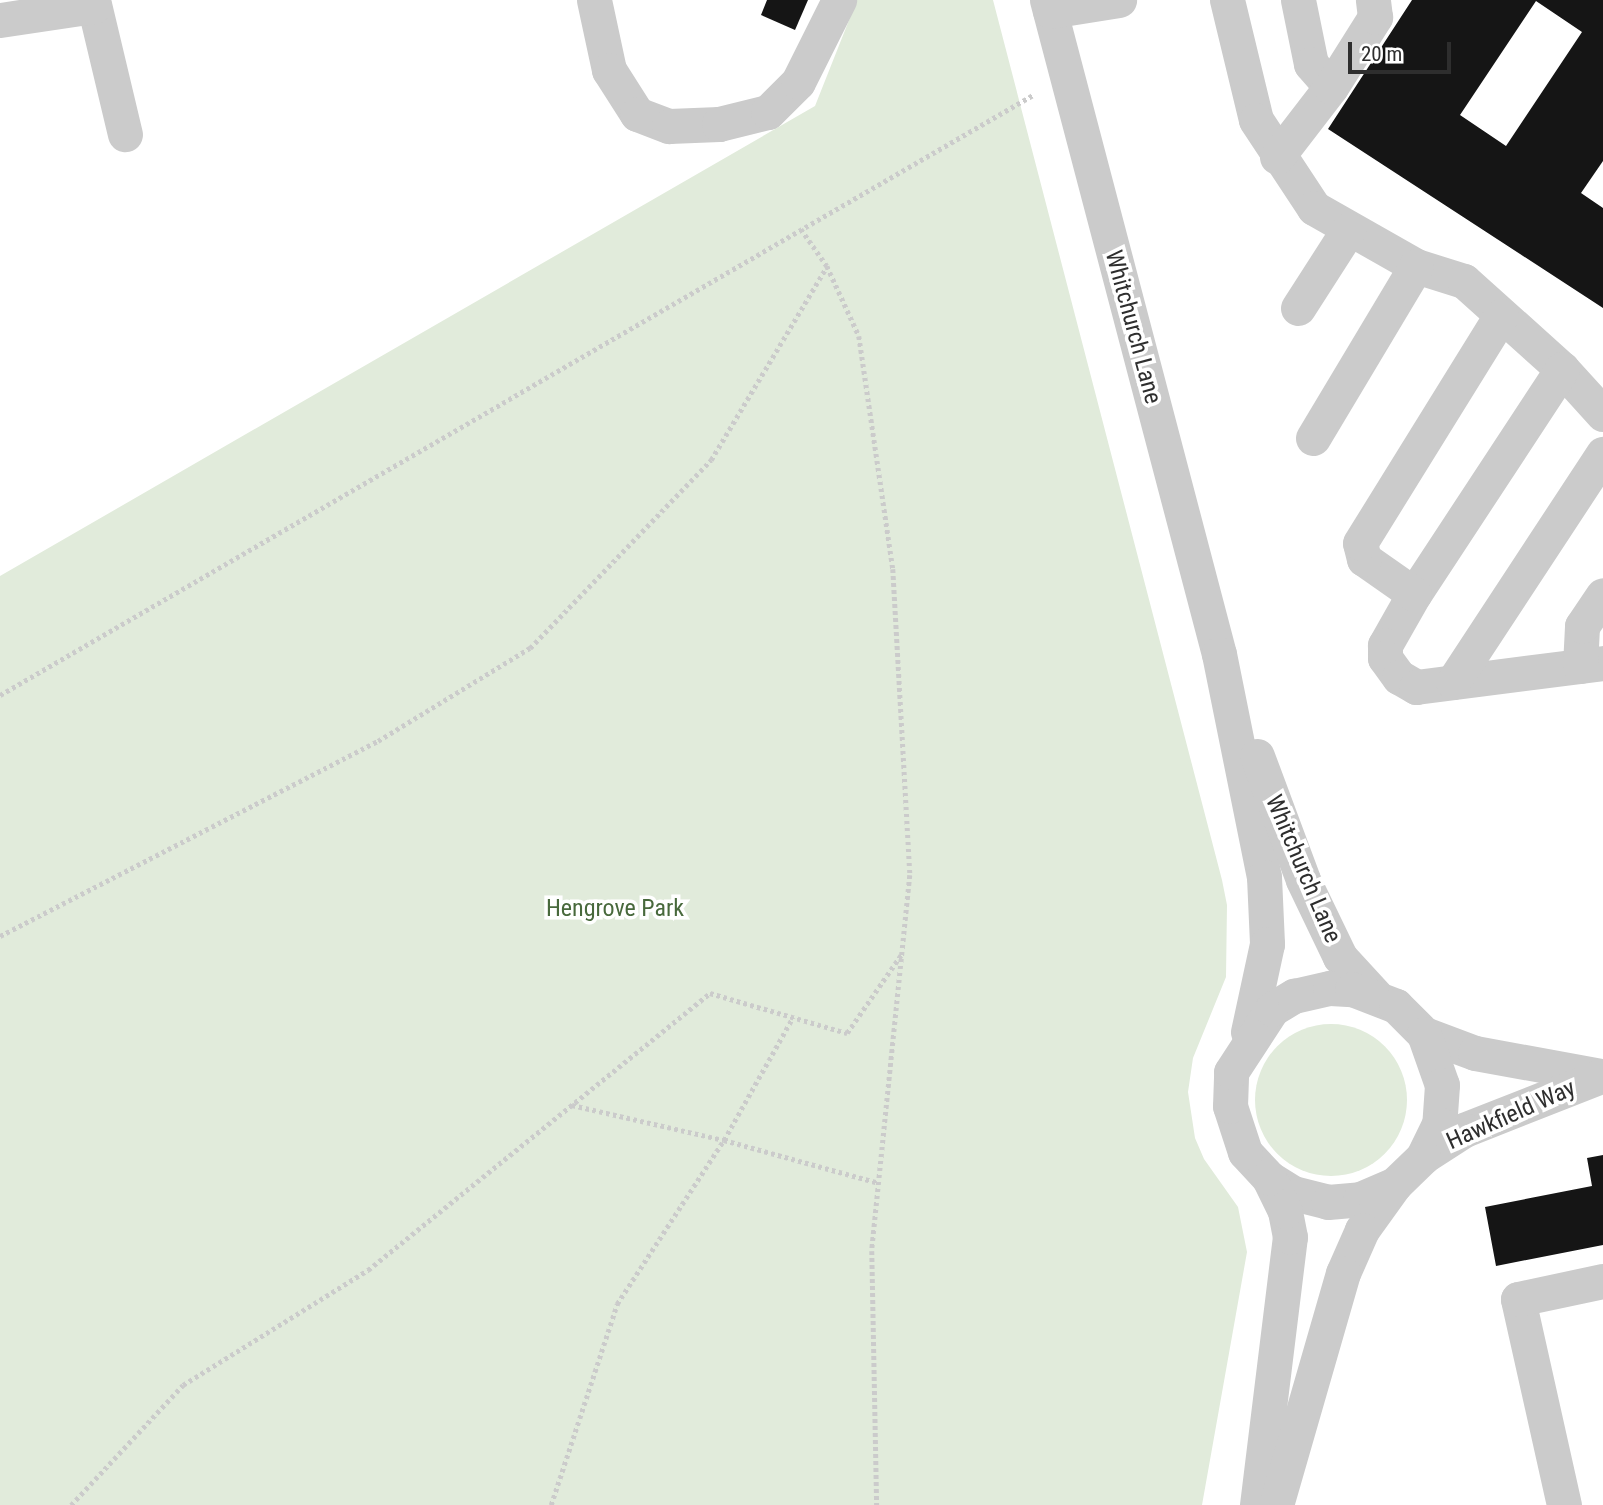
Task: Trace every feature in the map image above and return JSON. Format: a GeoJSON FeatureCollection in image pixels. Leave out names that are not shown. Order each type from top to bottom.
{"type":"FeatureCollection","features":[{"type":"Feature","properties":{"kind":"street"},"geometry":{"type":"LineString","coordinates":[[594,0],[609,70],[637,114],[669,126],[719,124],[768,112],[798,82],[839,0]]}},
{"type":"Feature","properties":{"kind":"street"},"geometry":{"type":"LineString","coordinates":[[1049,5],[1119,0]]}},
{"type":"Feature","properties":{"kind":"street"},"geometry":{"type":"LineString","coordinates":[[1227,0],[1256,120],[1277,157],[1314,208],[1348,230],[1416,266],[1464,281],[1562,369],[1603,414]]}},
{"type":"Feature","properties":{"kind":"street"},"geometry":{"type":"LineString","coordinates":[[1298,0],[1311,64],[1332,87]]}},
{"type":"Feature","properties":{"kind":"street"},"geometry":{"type":"LineString","coordinates":[[1277,157],[1332,87],[1376,17],[1373,0]]}},
{"type":"Feature","properties":{"kind":"street"},"geometry":{"type":"LineString","coordinates":[[0,20],[93,3],[125,134]]}},
{"type":"Feature","properties":{"kind":"street","name":"Whitchurch Lane"},"geometry":{"type":"LineString","coordinates":[[1049,5],[1219,654],[1264,877],[1267,944],[1245,1045]]}},
{"type":"Feature","properties":{"kind":"street"},"geometry":{"type":"LineString","coordinates":[[1298,308],[1348,230]]}},
{"type":"Feature","properties":{"kind":"street"},"geometry":{"type":"LineString","coordinates":[[1313,438],[1416,266]]}},
{"type":"Feature","properties":{"kind":"street"},"geometry":{"type":"LineString","coordinates":[[1414,594],[1364,559],[1360,543],[1501,316]]}},
{"type":"Feature","properties":{"kind":"street"},"geometry":{"type":"LineString","coordinates":[[1562,369],[1414,594],[1385,645],[1385,658],[1399,677],[1416,687],[1591,665],[1582,626],[1603,595]]}},
{"type":"Feature","properties":{"kind":"street"},"geometry":{"type":"LineString","coordinates":[[1453,682],[1603,454]]}},
{"type":"Feature","properties":{"kind":"street","name":"Whitchurch Lane"},"geometry":{"type":"LineString","coordinates":[[1219,654],[1303,880],[1340,957],[1375,995]]}},
{"type":"Feature","properties":{"kind":"street","name":"Whitchurch Lane"},"geometry":{"type":"LineString","coordinates":[[1276,1505],[1343,1273],[1362,1230],[1395,1184],[1423,1157],[1439,1124],[1442,1085],[1424,1034],[1396,1006],[1375,995],[1330,988],[1294,996],[1272,1009],[1245,1045],[1231,1072],[1230,1106],[1245,1152],[1269,1178],[1293,1193],[1328,1202],[1360,1199],[1395,1184]]}},
{"type":"Feature","properties":{"kind":"street","name":"Hawkfield Way"},"geometry":{"type":"LineString","coordinates":[[1424,1034],[1475,1053],[1602,1076]]}},
{"type":"Feature","properties":{"kind":"street","name":"Hawkfield Way"},"geometry":{"type":"LineString","coordinates":[[1423,1157],[1464,1130],[1602,1076]]}},
{"type":"Feature","properties":{"kind":"street","name":"Whitchurch Lane"},"geometry":{"type":"LineString","coordinates":[[1257,1505],[1289,1263],[1285,1211],[1269,1178]]}},
{"type":"Feature","properties":{"kind":"street"},"geometry":{"type":"LineString","coordinates":[[1564,1505],[1518,1299],[1603,1281]]}},
{"type":"Feature","properties":{"kind":"path"},"geometry":{"type":"LineString","coordinates":[[0,695],[1033,95]]}},
{"type":"Feature","properties":{"kind":"path"},"geometry":{"type":"LineString","coordinates":[[801,229],[827,266],[859,336],[893,569],[910,875],[872,1251],[877,1505]]}},
{"type":"Feature","properties":{"kind":"path"},"geometry":{"type":"LineString","coordinates":[[0,936],[378,741],[530,648],[711,460],[827,266]]}},
{"type":"Feature","properties":{"kind":"path"},"geometry":{"type":"LineString","coordinates":[[71,1505],[183,1385],[368,1270],[710,993],[847,1033],[902,954]]}},
{"type":"Feature","properties":{"kind":"path"},"geometry":{"type":"LineString","coordinates":[[551,1505],[617,1304],[724,1140],[793,1017]]}},
{"type":"Feature","properties":{"kind":"path"},"geometry":{"type":"LineString","coordinates":[[572,1105],[724,1140],[879,1183]]}},
{"type":"Feature","properties":{"kind":"green space","name":"Hengrove Park"},"geometry":{"type":"Polygon","coordinates":[[[857,0],[993,0],[1222,880],[1227,905],[1226,977],[1193,1058],[1188,1092],[1195,1138],[1204,1159],[1238,1207],[1247,1252],[1202,1505],[0,1505],[0,576],[815,106],[857,0]]]}},
{"type":"Feature","properties":{"kind":"green space"},"geometry":{"type":"Polygon","coordinates":[[[1331,1024],[1360,1030],[1384,1047],[1401,1071],[1407,1100],[1401,1129],[1384,1153],[1360,1170],[1331,1176],[1302,1170],[1278,1153],[1261,1129],[1255,1100],[1261,1071],[1278,1047],[1302,1030],[1331,1024]]]}},
{"type":"Feature","properties":{"kind":"building"},"geometry":{"type":"Polygon","coordinates":[[[767,0],[808,0],[795,30],[761,15],[767,0]]]}},
{"type":"Feature","properties":{"kind":"building"},"geometry":{"type":"Polygon","coordinates":[[[1412,0],[1603,0],[1603,161],[1581,193],[1603,208],[1603,308],[1328,129],[1412,0]],[[1536,1],[1460,115],[1506,146],[1582,32],[1536,1]]]}},
{"type":"Feature","properties":{"kind":"building"},"geometry":{"type":"Polygon","coordinates":[[[1603,1155],[1603,1245],[1496,1266],[1485,1207],[1592,1186],[1587,1158],[1603,1155]]]}}]}
